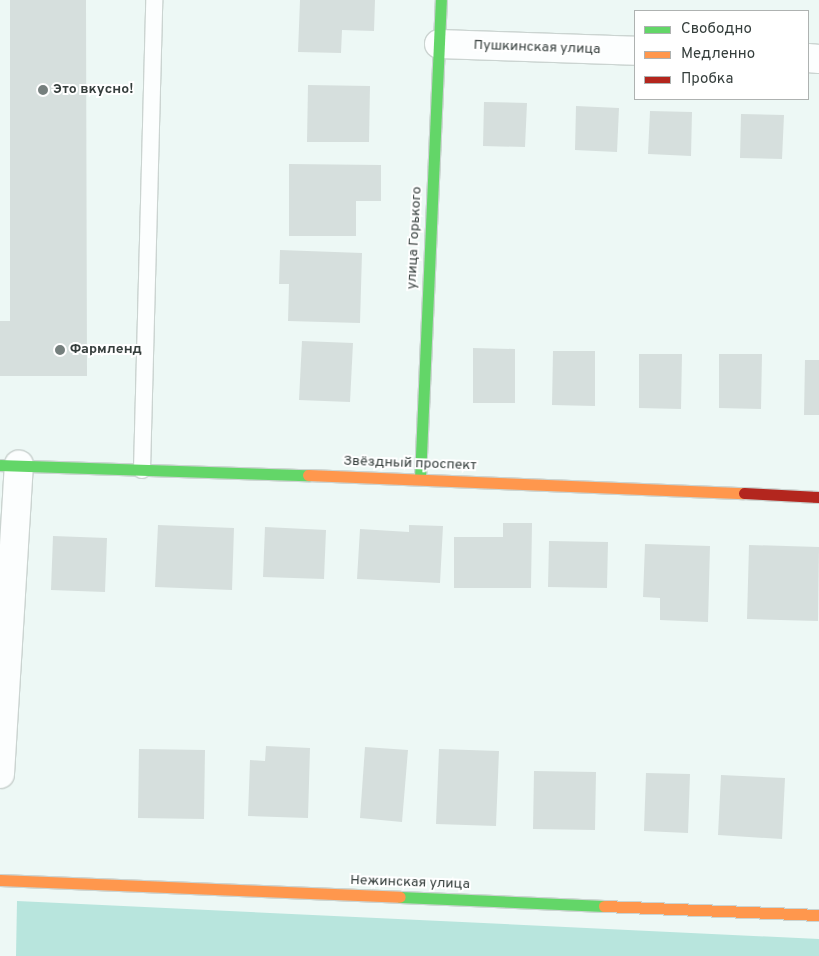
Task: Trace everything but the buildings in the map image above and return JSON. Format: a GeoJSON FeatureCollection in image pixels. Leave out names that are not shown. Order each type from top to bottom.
{"type":"FeatureCollection","features":[{"type":"Feature","properties":{"kind":"street","name":"улица Горького"},"geometry":{"type":"LineString","coordinates":[[420,478],[441,0]]}},
{"type":"Feature","properties":{"kind":"street","name":"Пушкинская улица"},"geometry":{"type":"LineString","coordinates":[[439,44],[634,52]]}},
{"type":"Feature","properties":{"kind":"street","name":"Звёздный проспект"},"geometry":{"type":"LineString","coordinates":[[9,465],[420,478],[819,497]]}},
{"type":"Feature","properties":{"kind":"street"},"geometry":{"type":"LineString","coordinates":[[0,774],[9,465]]}},
{"type":"Feature","properties":{"kind":"street","name":"Нежинская улица"},"geometry":{"type":"LineString","coordinates":[[0,880],[819,915]]}},
{"type":"Feature","properties":{"kind":"lane"},"geometry":{"type":"LineString","coordinates":[[142,470],[154,0]]}},
{"type":"Feature","properties":{"kind":"shaded area"},"geometry":{"type":"Polygon","coordinates":[[[17,901],[819,939],[819,956],[16,956],[17,901]]]}},
{"type":"Feature","properties":{"kind":"traffic: fast"},"geometry":{"type":"LineString","coordinates":[[420,478],[441,0]]}},
{"type":"Feature","properties":{"kind":"traffic: fast"},"geometry":{"type":"LineString","coordinates":[[0,465],[308,475]]}},
{"type":"Feature","properties":{"kind":"traffic: fast"},"geometry":{"type":"LineString","coordinates":[[400,897],[604,906]]}},
{"type":"Feature","properties":{"kind":"traffic: slow"},"geometry":{"type":"LineString","coordinates":[[308,475],[744,493]]}},
{"type":"Feature","properties":{"kind":"traffic: slow"},"geometry":{"type":"LineString","coordinates":[[0,880],[400,897]]}},
{"type":"Feature","properties":{"kind":"traffic: slow"},"geometry":{"type":"LineString","coordinates":[[604,906],[819,915]]}},
{"type":"Feature","properties":{"kind":"traffic: jam"},"geometry":{"type":"LineString","coordinates":[[744,493],[819,497]]}},
{"type":"Feature","properties":{"kind":"place","name":"Это вкусно!"},"geometry":{"type":"Point","coordinates":[43,90]}},
{"type":"Feature","properties":{"kind":"place","name":"Фармленд"},"geometry":{"type":"Point","coordinates":[60,350]}}]}
